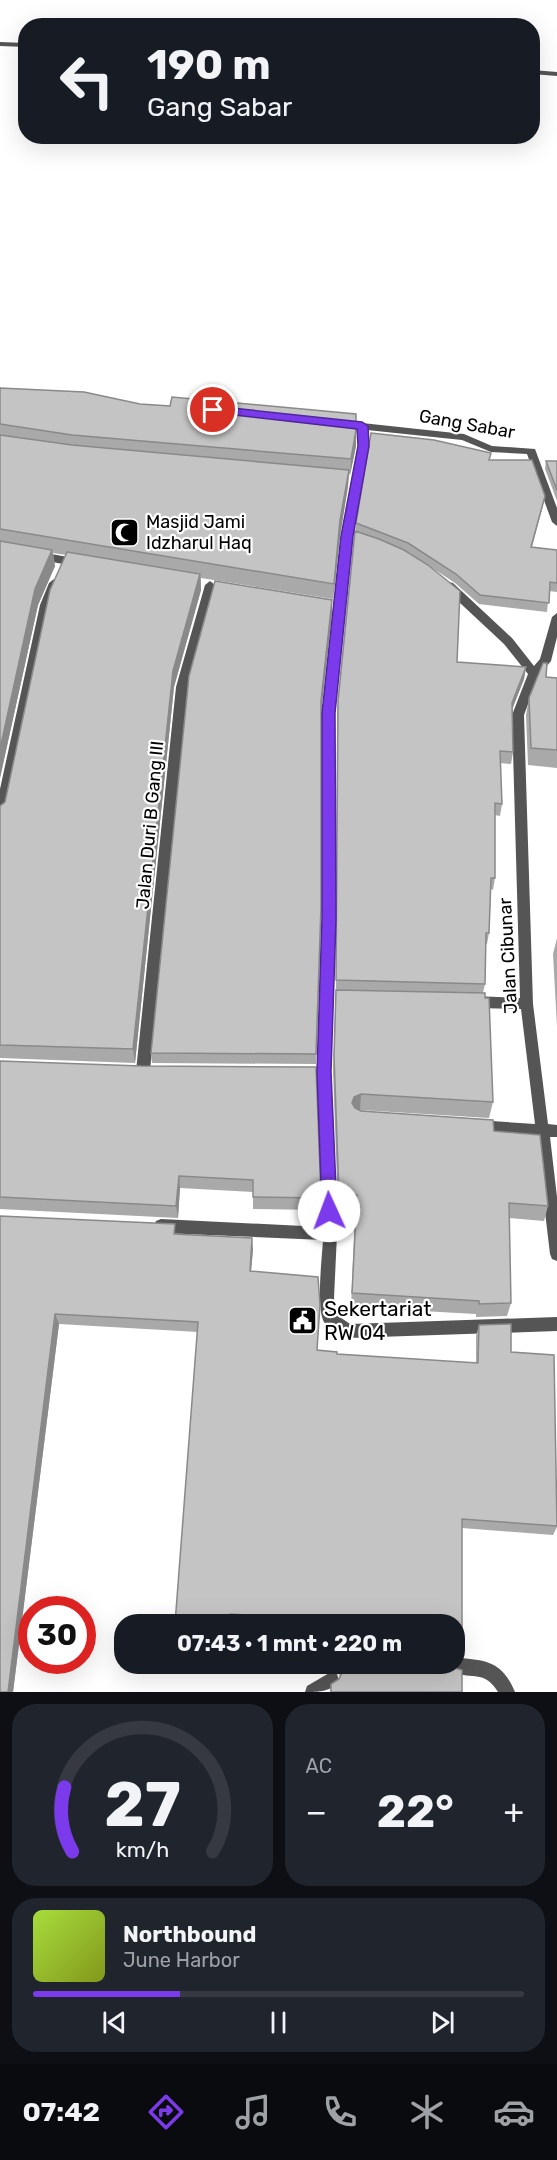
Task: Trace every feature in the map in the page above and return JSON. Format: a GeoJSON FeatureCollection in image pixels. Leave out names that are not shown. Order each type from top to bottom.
{"type":"FeatureCollection","features":[{"type":"Feature","properties":{"kind":"street"},"geometry":{"type":"LineString","coordinates":[[0,44],[18,45]]}},
{"type":"Feature","properties":{"kind":"street"},"geometry":{"type":"LineString","coordinates":[[540,73],[557,74]]}},
{"type":"Feature","properties":{"kind":"street","name":"Gang Sabar"},"geometry":{"type":"LineString","coordinates":[[342,424],[464,437],[491,449],[531,451],[557,522]]}},
{"type":"Feature","properties":{"kind":"street"},"geometry":{"type":"LineString","coordinates":[[362,426],[363,446],[352,481],[353,537],[334,606],[329,713],[331,998],[318,1072],[330,1234],[327,1298],[330,1319],[348,1331],[557,1324]]}},
{"type":"Feature","properties":{"kind":"street"},"geometry":{"type":"LineString","coordinates":[[32,555],[87,564]]}},
{"type":"Feature","properties":{"kind":"street"},"geometry":{"type":"LineString","coordinates":[[0,816],[45,605],[64,560]]}},
{"type":"Feature","properties":{"kind":"street"},"geometry":{"type":"LineString","coordinates":[[442,579],[508,641],[534,673]]}},
{"type":"Feature","properties":{"kind":"street","name":"Jalan Duri B Gang III"},"geometry":{"type":"LineString","coordinates":[[143,1071],[182,687],[210,585]]}},
{"type":"Feature","properties":{"kind":"street"},"geometry":{"type":"LineString","coordinates":[[551,661],[557,617]]}},
{"type":"Feature","properties":{"kind":"street","name":"Jalan Cibunar"},"geometry":{"type":"LineString","coordinates":[[551,661],[534,673],[518,715],[527,1004],[557,1254]]}},
{"type":"Feature","properties":{"kind":"street"},"geometry":{"type":"LineString","coordinates":[[463,1001],[527,1004]]}},
{"type":"Feature","properties":{"kind":"street"},"geometry":{"type":"LineString","coordinates":[[468,1126],[557,1131]]}},
{"type":"Feature","properties":{"kind":"street"},"geometry":{"type":"LineString","coordinates":[[142,1225],[330,1234]]}},
{"type":"Feature","properties":{"kind":"street"},"geometry":{"type":"LineString","coordinates":[[465,1667],[487,1669],[502,1679],[507,1692]]}},
{"type":"Feature","properties":{"kind":"street"},"geometry":{"type":"LineString","coordinates":[[313,1692],[331,1680]]}},
{"type":"Feature","properties":{"kind":"building"},"geometry":{"type":"Polygon","coordinates":[[[0,388],[84,392],[140,404],[170,406],[172,397],[356,414],[356,430],[351,459],[72,435],[0,424],[0,388]]]}},
{"type":"Feature","properties":{"kind":"building"},"geometry":{"type":"Polygon","coordinates":[[[371,433],[434,440],[491,453],[489,460],[532,460],[545,496],[531,547],[557,550],[557,583],[550,582],[549,603],[480,595],[456,574],[408,543],[356,523],[371,433]]]}},
{"type":"Feature","properties":{"kind":"building"},"geometry":{"type":"Polygon","coordinates":[[[0,435],[72,445],[349,470],[340,520],[334,584],[0,529],[0,435]]]}},
{"type":"Feature","properties":{"kind":"building"},"geometry":{"type":"Polygon","coordinates":[[[546,461],[557,461],[557,490],[546,461]]]}},
{"type":"Feature","properties":{"kind":"building"},"geometry":{"type":"Polygon","coordinates":[[[355,531],[404,550],[428,565],[460,591],[457,662],[526,667],[512,703],[513,752],[500,751],[502,804],[495,803],[495,878],[491,878],[489,933],[486,933],[485,984],[336,980],[338,701],[355,531]]]}},
{"type":"Feature","properties":{"kind":"building"},"geometry":{"type":"Polygon","coordinates":[[[0,541],[52,550],[35,589],[0,749],[0,541]]]}},
{"type":"Feature","properties":{"kind":"building"},"geometry":{"type":"Polygon","coordinates":[[[67,552],[200,574],[173,671],[133,1049],[0,1045],[0,806],[5,802],[50,590],[67,552]]]}},
{"type":"Feature","properties":{"kind":"building"},"geometry":{"type":"Polygon","coordinates":[[[215,581],[332,600],[321,701],[321,906],[316,1054],[151,1053],[189,676],[215,581]]]}},
{"type":"Feature","properties":{"kind":"building"},"geometry":{"type":"Polygon","coordinates":[[[543,663],[547,663],[546,677],[557,678],[557,750],[531,748],[529,698],[543,663]]]}},
{"type":"Feature","properties":{"kind":"building"},"geometry":{"type":"Polygon","coordinates":[[[336,990],[485,993],[485,998],[489,998],[493,1102],[361,1094],[354,1097],[352,1103],[361,1111],[493,1120],[494,1131],[540,1135],[548,1206],[509,1203],[511,1303],[479,1304],[479,1301],[352,1293],[357,1195],[339,1195],[334,1056],[336,990]]]}},
{"type":"Feature","properties":{"kind":"building"},"geometry":{"type":"Polygon","coordinates":[[[0,1061],[141,1066],[316,1067],[321,1198],[253,1197],[253,1180],[179,1176],[176,1206],[0,1197],[0,1061]]]}},
{"type":"Feature","properties":{"kind":"building"},"geometry":{"type":"Polygon","coordinates":[[[0,1216],[175,1224],[174,1234],[252,1238],[250,1271],[318,1277],[320,1305],[317,1350],[337,1352],[337,1354],[478,1363],[479,1325],[511,1324],[511,1352],[554,1355],[557,1526],[462,1519],[462,1614],[176,1614],[198,1322],[55,1314],[20,1596],[18,1596],[8,1692],[0,1692],[0,1216]]]}},
{"type":"Feature","properties":{"kind":"building"},"geometry":{"type":"Polygon","coordinates":[[[342,1674],[462,1674],[462,1692],[331,1692],[331,1684],[339,1679],[342,1674]]]}},
{"type":"Feature","properties":{"kind":"place","name":"Masjid Jami Idzharul Haq"},"geometry":{"type":"Point","coordinates":[125,532]}},
{"type":"Feature","properties":{"kind":"place","name":"Sekertariat RW 04"},"geometry":{"type":"Point","coordinates":[303,1321]}},
{"type":"Feature","properties":{"kind":"route"},"geometry":{"type":"LineString","coordinates":[[213,410],[362,426],[363,446],[347,536],[329,713],[329,918],[324,1072],[329,1211]]}}]}
